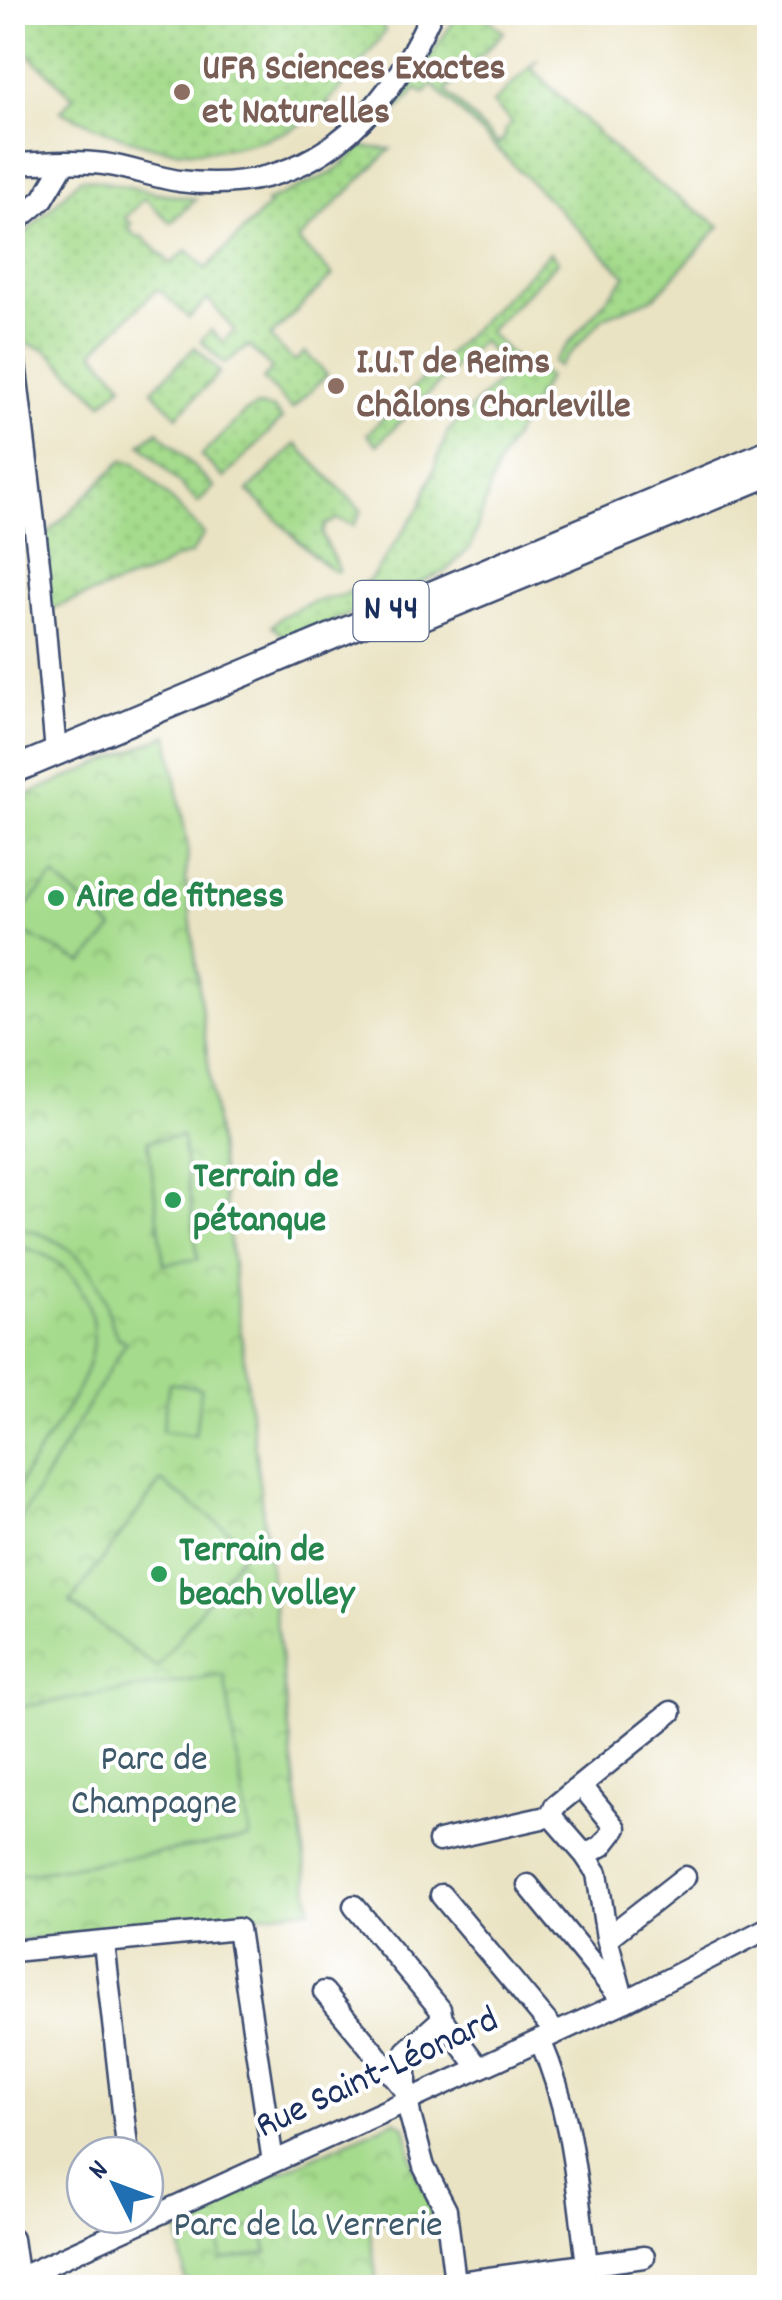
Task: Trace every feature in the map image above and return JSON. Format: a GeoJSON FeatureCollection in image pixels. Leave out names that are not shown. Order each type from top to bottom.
{"type":"FeatureCollection","features":[{"type":"Feature","properties":{"kind":"main road","name":"N 44"},"geometry":{"type":"LineString","coordinates":[[12,771],[770,452]]}},
{"type":"Feature","properties":{"kind":"main road","name":"N 44"},"geometry":{"type":"LineString","coordinates":[[12,786],[770,473]]}},
{"type":"Feature","properties":{"kind":"street"},"geometry":{"type":"LineString","coordinates":[[12,164],[65,162],[114,166],[180,181],[259,178],[304,164],[350,134],[376,109],[401,75],[432,12]]}},
{"type":"Feature","properties":{"kind":"street"},"geometry":{"type":"LineString","coordinates":[[12,225],[43,199],[65,162]]}},
{"type":"Feature","properties":{"kind":"street"},"geometry":{"type":"LineString","coordinates":[[12,337],[40,572],[56,753]]}},
{"type":"Feature","properties":{"kind":"street"},"geometry":{"type":"LineString","coordinates":[[551,1816],[555,1806],[671,1712]]}},
{"type":"Feature","properties":{"kind":"street"},"geometry":{"type":"LineString","coordinates":[[581,1785],[616,1828],[602,1846],[585,1855]]}},
{"type":"Feature","properties":{"kind":"street"},"geometry":{"type":"LineString","coordinates":[[438,1841],[551,1816]]}},
{"type":"Feature","properties":{"kind":"street"},"geometry":{"type":"LineString","coordinates":[[551,1816],[597,1872],[624,2002]]}},
{"type":"Feature","properties":{"kind":"street"},"geometry":{"type":"LineString","coordinates":[[608,1938],[685,1877]]}},
{"type":"Feature","properties":{"kind":"street"},"geometry":{"type":"LineString","coordinates":[[528,1885],[624,2002]]}},
{"type":"Feature","properties":{"kind":"street"},"geometry":{"type":"LineString","coordinates":[[441,1895],[548,2036],[572,2139],[587,2264]]}},
{"type":"Feature","properties":{"kind":"street"},"geometry":{"type":"LineString","coordinates":[[354,1906],[440,2009],[442,2019],[479,2068]]}},
{"type":"Feature","properties":{"kind":"street","name":"Rue Saint-Léonard"},"geometry":{"type":"LineString","coordinates":[[165,2207],[273,2162],[406,2096],[479,2068],[624,2002],[770,1926]]}},
{"type":"Feature","properties":{"kind":"street"},"geometry":{"type":"LineString","coordinates":[[12,1951],[238,1928],[273,2162]]}},
{"type":"Feature","properties":{"kind":"street"},"geometry":{"type":"LineString","coordinates":[[104,1943],[126,2135]]}},
{"type":"Feature","properties":{"kind":"street"},"geometry":{"type":"LineString","coordinates":[[324,1992],[406,2096]]}},
{"type":"Feature","properties":{"kind":"street"},"geometry":{"type":"LineString","coordinates":[[442,2019],[406,2051],[406,2096],[424,2167],[446,2210],[455,2282]]}},
{"type":"Feature","properties":{"kind":"street","name":"Rue Saint-Léonard"},"geometry":{"type":"LineString","coordinates":[[16,2282],[106,2235]]}},
{"type":"Feature","properties":{"kind":"street"},"geometry":{"type":"LineString","coordinates":[[12,2239],[16,2282]]}},
{"type":"Feature","properties":{"kind":"street"},"geometry":{"type":"LineString","coordinates":[[415,2288],[644,2257]]}},
{"type":"Feature","properties":{"kind":"green space","name":"UFR Sciences Exactes et Naturelles"},"geometry":{"type":"Polygon","coordinates":[[[12,13],[380,13],[385,32],[327,102],[330,106],[312,118],[247,144],[176,150],[131,140],[61,111],[73,97],[13,39],[12,13]]]}},
{"type":"Feature","properties":{"kind":"green space"},"geometry":{"type":"Polygon","coordinates":[[[459,13],[481,13],[504,32],[446,91],[498,144],[512,123],[493,103],[538,59],[531,68],[632,166],[720,226],[655,297],[604,317],[558,367],[553,362],[626,276],[433,85],[424,94],[417,89],[386,122],[459,13]]]}},
{"type":"Feature","properties":{"kind":"green space"},"geometry":{"type":"Polygon","coordinates":[[[362,147],[391,149],[298,241],[333,275],[270,337],[294,362],[305,352],[327,375],[292,409],[263,379],[272,369],[249,346],[224,364],[201,341],[211,330],[223,342],[234,330],[208,299],[189,318],[156,290],[94,351],[123,384],[103,403],[46,350],[25,343],[14,245],[81,178],[196,199],[171,223],[145,198],[125,218],[132,224],[128,229],[138,238],[142,236],[171,264],[187,250],[206,269],[269,205],[266,202],[332,173],[362,147]]]}},
{"type":"Feature","properties":{"kind":"green space"},"geometry":{"type":"Polygon","coordinates":[[[550,252],[558,261],[488,332],[533,376],[544,373],[548,377],[497,466],[471,547],[445,572],[298,637],[284,637],[272,626],[282,616],[312,602],[343,595],[370,580],[420,507],[448,431],[510,370],[481,341],[377,445],[367,434],[550,252]]]}},
{"type":"Feature","properties":{"kind":"green space"},"geometry":{"type":"Polygon","coordinates":[[[195,347],[220,372],[177,416],[152,390],[195,347]]]}},
{"type":"Feature","properties":{"kind":"green space"},"geometry":{"type":"Polygon","coordinates":[[[258,406],[274,409],[282,419],[224,478],[201,456],[245,412],[258,406]]]}},
{"type":"Feature","properties":{"kind":"green space"},"geometry":{"type":"Polygon","coordinates":[[[158,431],[214,487],[198,503],[141,444],[158,431]]]}},
{"type":"Feature","properties":{"kind":"green space"},"geometry":{"type":"Polygon","coordinates":[[[296,444],[362,511],[354,525],[337,519],[325,525],[322,534],[339,571],[314,556],[248,491],[296,444]]]}},
{"type":"Feature","properties":{"kind":"green space"},"geometry":{"type":"Polygon","coordinates":[[[123,460],[135,463],[204,534],[191,554],[42,612],[40,572],[51,562],[37,544],[123,460]]]}},
{"type":"Feature","properties":{"kind":"green space","name":"Parc de Champagne"},"geometry":{"type":"Polygon","coordinates":[[[168,735],[188,848],[186,881],[311,1909],[13,1942],[12,801],[168,735]]]}},
{"type":"Feature","properties":{"kind":"green space","name":"Aire de fitness"},"geometry":{"type":"Polygon","coordinates":[[[54,876],[113,929],[83,963],[13,927],[13,921],[54,876]]]}},
{"type":"Feature","properties":{"kind":"green space","name":"Terrain de pétanque"},"geometry":{"type":"Polygon","coordinates":[[[182,1136],[198,1259],[164,1264],[148,1141],[182,1136]]]}},
{"type":"Feature","properties":{"kind":"green space"},"geometry":{"type":"Polygon","coordinates":[[[13,1228],[47,1237],[79,1258],[98,1283],[117,1337],[126,1342],[13,1532],[15,1493],[85,1374],[93,1324],[85,1297],[73,1277],[46,1256],[13,1245],[13,1228]]]}},
{"type":"Feature","properties":{"kind":"green space"},"geometry":{"type":"Polygon","coordinates":[[[169,1383],[201,1388],[195,1435],[162,1431],[169,1383]]]}},
{"type":"Feature","properties":{"kind":"green space","name":"Terrain de beach volley"},"geometry":{"type":"Polygon","coordinates":[[[161,1481],[248,1545],[157,1668],[70,1603],[161,1481]]]}},
{"type":"Feature","properties":{"kind":"green space"},"geometry":{"type":"Polygon","coordinates":[[[224,1675],[250,1838],[13,1876],[13,1708],[224,1675]]]}},
{"type":"Feature","properties":{"kind":"green space","name":"Parc de la Verrerie"},"geometry":{"type":"Polygon","coordinates":[[[395,2120],[405,2126],[416,2173],[436,2214],[369,2223],[377,2283],[344,2288],[186,2287],[177,2219],[395,2120]]]}},
{"type":"Feature","properties":{"kind":"green space"},"geometry":{"type":"Polygon","coordinates":[[[263,2226],[267,2253],[222,2260],[218,2233],[263,2226]]]}},
{"type":"Feature","properties":{"kind":"place","name":"UFR Sciences Exactes et Naturelles"},"geometry":{"type":"Point","coordinates":[182,92]}},
{"type":"Feature","properties":{"kind":"place","name":"I.U.T de Reims Châlons Charleville"},"geometry":{"type":"Point","coordinates":[336,386]}},
{"type":"Feature","properties":{"kind":"place","name":"Aire de fitness"},"geometry":{"type":"Point","coordinates":[56,898]}},
{"type":"Feature","properties":{"kind":"place","name":"Terrain de pétanque"},"geometry":{"type":"Point","coordinates":[173,1200]}},
{"type":"Feature","properties":{"kind":"place","name":"Terrain de beach volley"},"geometry":{"type":"Point","coordinates":[159,1574]}}]}
